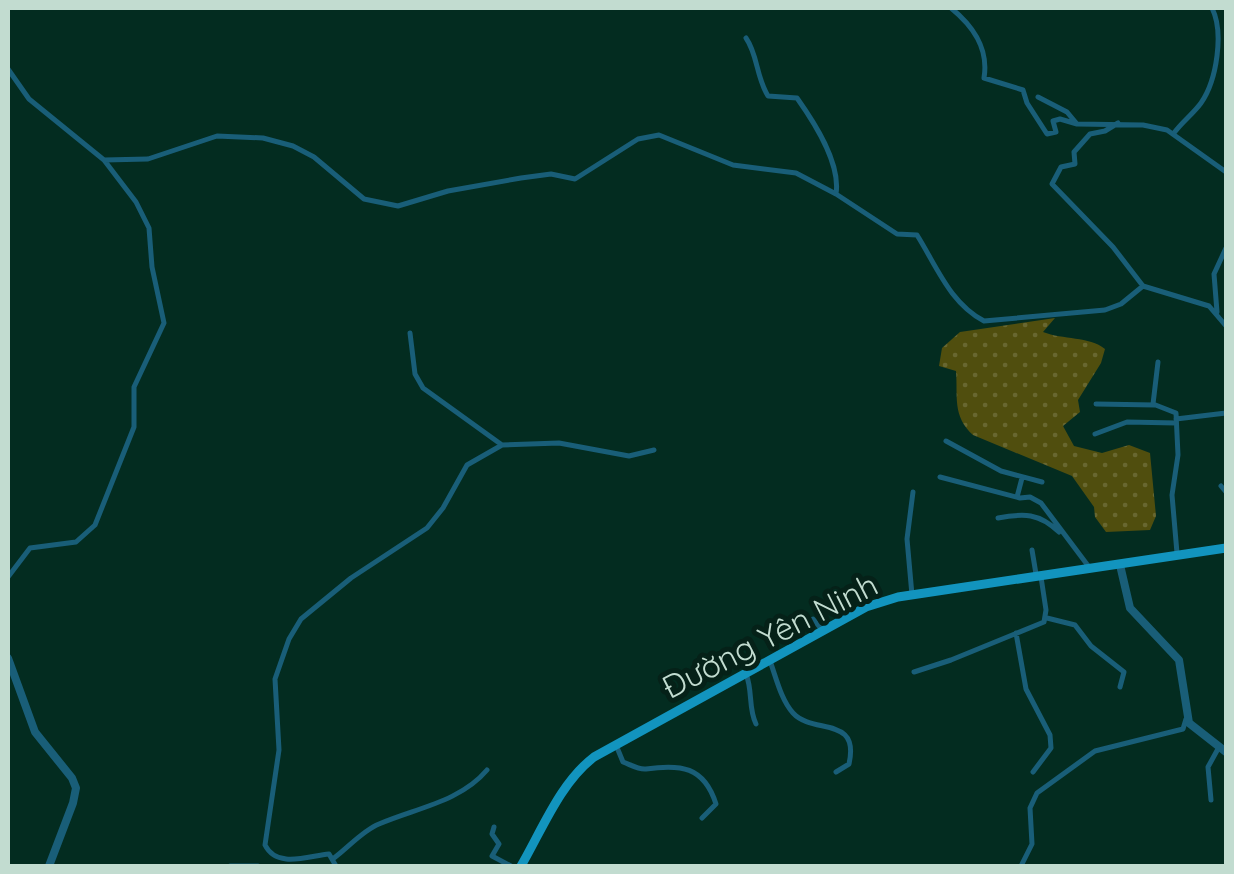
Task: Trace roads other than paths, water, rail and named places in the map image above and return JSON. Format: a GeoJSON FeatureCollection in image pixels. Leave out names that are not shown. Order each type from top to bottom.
{"type":"FeatureCollection","features":[{"type":"Feature","properties":{"kind":"main road","name":"Đường Yên Ninh"},"geometry":{"type":"LineString","coordinates":[[521,866],[576,774],[594,757],[866,607],[912,595],[1226,548]]}},
{"type":"Feature","properties":{"kind":"street"},"geometry":{"type":"LineString","coordinates":[[950,8],[979,38],[986,66],[984,78],[1023,90],[1047,134],[1056,132],[1053,122],[1060,119],[1078,124],[1143,125],[1174,134],[1226,172]]}},
{"type":"Feature","properties":{"kind":"street"},"geometry":{"type":"LineString","coordinates":[[1174,134],[1202,102],[1209,84],[1219,43],[1212,8]]}},
{"type":"Feature","properties":{"kind":"street"},"geometry":{"type":"LineString","coordinates":[[746,38],[752,46],[758,81],[768,96],[797,98],[811,118],[838,181],[836,194]]}},
{"type":"Feature","properties":{"kind":"street"},"geometry":{"type":"LineString","coordinates":[[8,69],[29,99],[104,160],[128,190],[147,223],[164,323],[134,387],[134,427],[98,519],[76,542],[26,550],[8,577]]}},
{"type":"Feature","properties":{"kind":"street"},"geometry":{"type":"LineString","coordinates":[[1038,97],[1066,112],[1078,124]]}},
{"type":"Feature","properties":{"kind":"street"},"geometry":{"type":"LineString","coordinates":[[1118,123],[1090,134],[1074,152],[1074,164],[1061,167],[1052,184],[1112,246],[1143,286],[1204,304],[1217,312],[1226,326]]}},
{"type":"Feature","properties":{"kind":"street"},"geometry":{"type":"LineString","coordinates":[[104,160],[148,159],[217,136],[263,138],[294,146],[314,157],[364,199],[398,206],[448,190],[534,176],[551,174],[575,179],[638,139],[654,134],[733,165],[796,173],[898,234],[917,235],[951,294],[967,312],[984,320],[1112,308],[1143,286]]}},
{"type":"Feature","properties":{"kind":"street"},"geometry":{"type":"LineString","coordinates":[[1217,312],[1214,274],[1226,248]]}},
{"type":"Feature","properties":{"kind":"street"},"geometry":{"type":"LineString","coordinates":[[410,333],[414,374],[423,388],[502,445]]}},
{"type":"Feature","properties":{"kind":"street"},"geometry":{"type":"LineString","coordinates":[[1154,406],[1158,362]]}},
{"type":"Feature","properties":{"kind":"street"},"geometry":{"type":"LineString","coordinates":[[1096,404],[1174,410],[1178,455],[1172,495],[1178,556]]}},
{"type":"Feature","properties":{"kind":"street"},"geometry":{"type":"LineString","coordinates":[[1095,434],[1127,422],[1176,421],[1226,413]]}},
{"type":"Feature","properties":{"kind":"street"},"geometry":{"type":"LineString","coordinates":[[946,440],[1002,472],[1042,482]]}},
{"type":"Feature","properties":{"kind":"street"},"geometry":{"type":"LineString","coordinates":[[487,770],[474,784],[450,797],[368,830],[335,862],[326,854],[287,859],[272,854],[265,844],[279,750],[276,671],[289,639],[306,614],[426,528],[443,508],[467,465],[502,445],[559,443],[636,456],[654,450]]}},
{"type":"Feature","properties":{"kind":"street"},"geometry":{"type":"LineString","coordinates":[[940,477],[1030,497],[1041,503],[1090,570]]}},
{"type":"Feature","properties":{"kind":"street"},"geometry":{"type":"LineString","coordinates":[[1018,497],[1022,478]]}},
{"type":"Feature","properties":{"kind":"street"},"geometry":{"type":"LineString","coordinates":[[1221,486],[1226,492]]}},
{"type":"Feature","properties":{"kind":"street"},"geometry":{"type":"LineString","coordinates":[[912,595],[907,538],[913,492]]}},
{"type":"Feature","properties":{"kind":"street"},"geometry":{"type":"LineString","coordinates":[[998,518],[1030,514],[1050,523],[1071,542]]}},
{"type":"Feature","properties":{"kind":"street"},"geometry":{"type":"LineString","coordinates":[[914,672],[1042,623],[1046,618],[1032,550]]}},
{"type":"Feature","properties":{"kind":"street"},"geometry":{"type":"LineString","coordinates":[[1021,866],[1032,844],[1030,808],[1036,793],[1095,751],[1183,729],[1186,717],[1179,660],[1130,608],[1120,566]]}},
{"type":"Feature","properties":{"kind":"street"},"geometry":{"type":"LineString","coordinates":[[1046,618],[1074,625],[1091,646],[1124,672],[1120,687]]}},
{"type":"Feature","properties":{"kind":"street"},"geometry":{"type":"LineString","coordinates":[[796,626],[813,620],[823,631]]}},
{"type":"Feature","properties":{"kind":"street"},"geometry":{"type":"LineString","coordinates":[[1016,633],[1026,689],[1050,735],[1051,748],[1032,772]]}},
{"type":"Feature","properties":{"kind":"street"},"geometry":{"type":"LineString","coordinates":[[8,658],[35,732],[76,788],[74,803],[49,866]]}},
{"type":"Feature","properties":{"kind":"street"},"geometry":{"type":"LineString","coordinates":[[770,661],[792,713],[848,738],[849,764],[836,772]]}},
{"type":"Feature","properties":{"kind":"street"},"geometry":{"type":"LineString","coordinates":[[746,674],[756,724]]}},
{"type":"Feature","properties":{"kind":"street"},"geometry":{"type":"LineString","coordinates":[[1186,717],[1223,749],[1208,766],[1211,800]]}},
{"type":"Feature","properties":{"kind":"street"},"geometry":{"type":"LineString","coordinates":[[616,745],[623,762],[642,770],[669,764],[688,769],[704,780],[716,804],[702,818]]}},
{"type":"Feature","properties":{"kind":"street"},"geometry":{"type":"LineString","coordinates":[[494,828],[492,834],[498,844],[492,856],[511,866]]}},
{"type":"Feature","properties":{"kind":"street"},"geometry":{"type":"LineString","coordinates":[[230,866],[258,866]]}}]}
